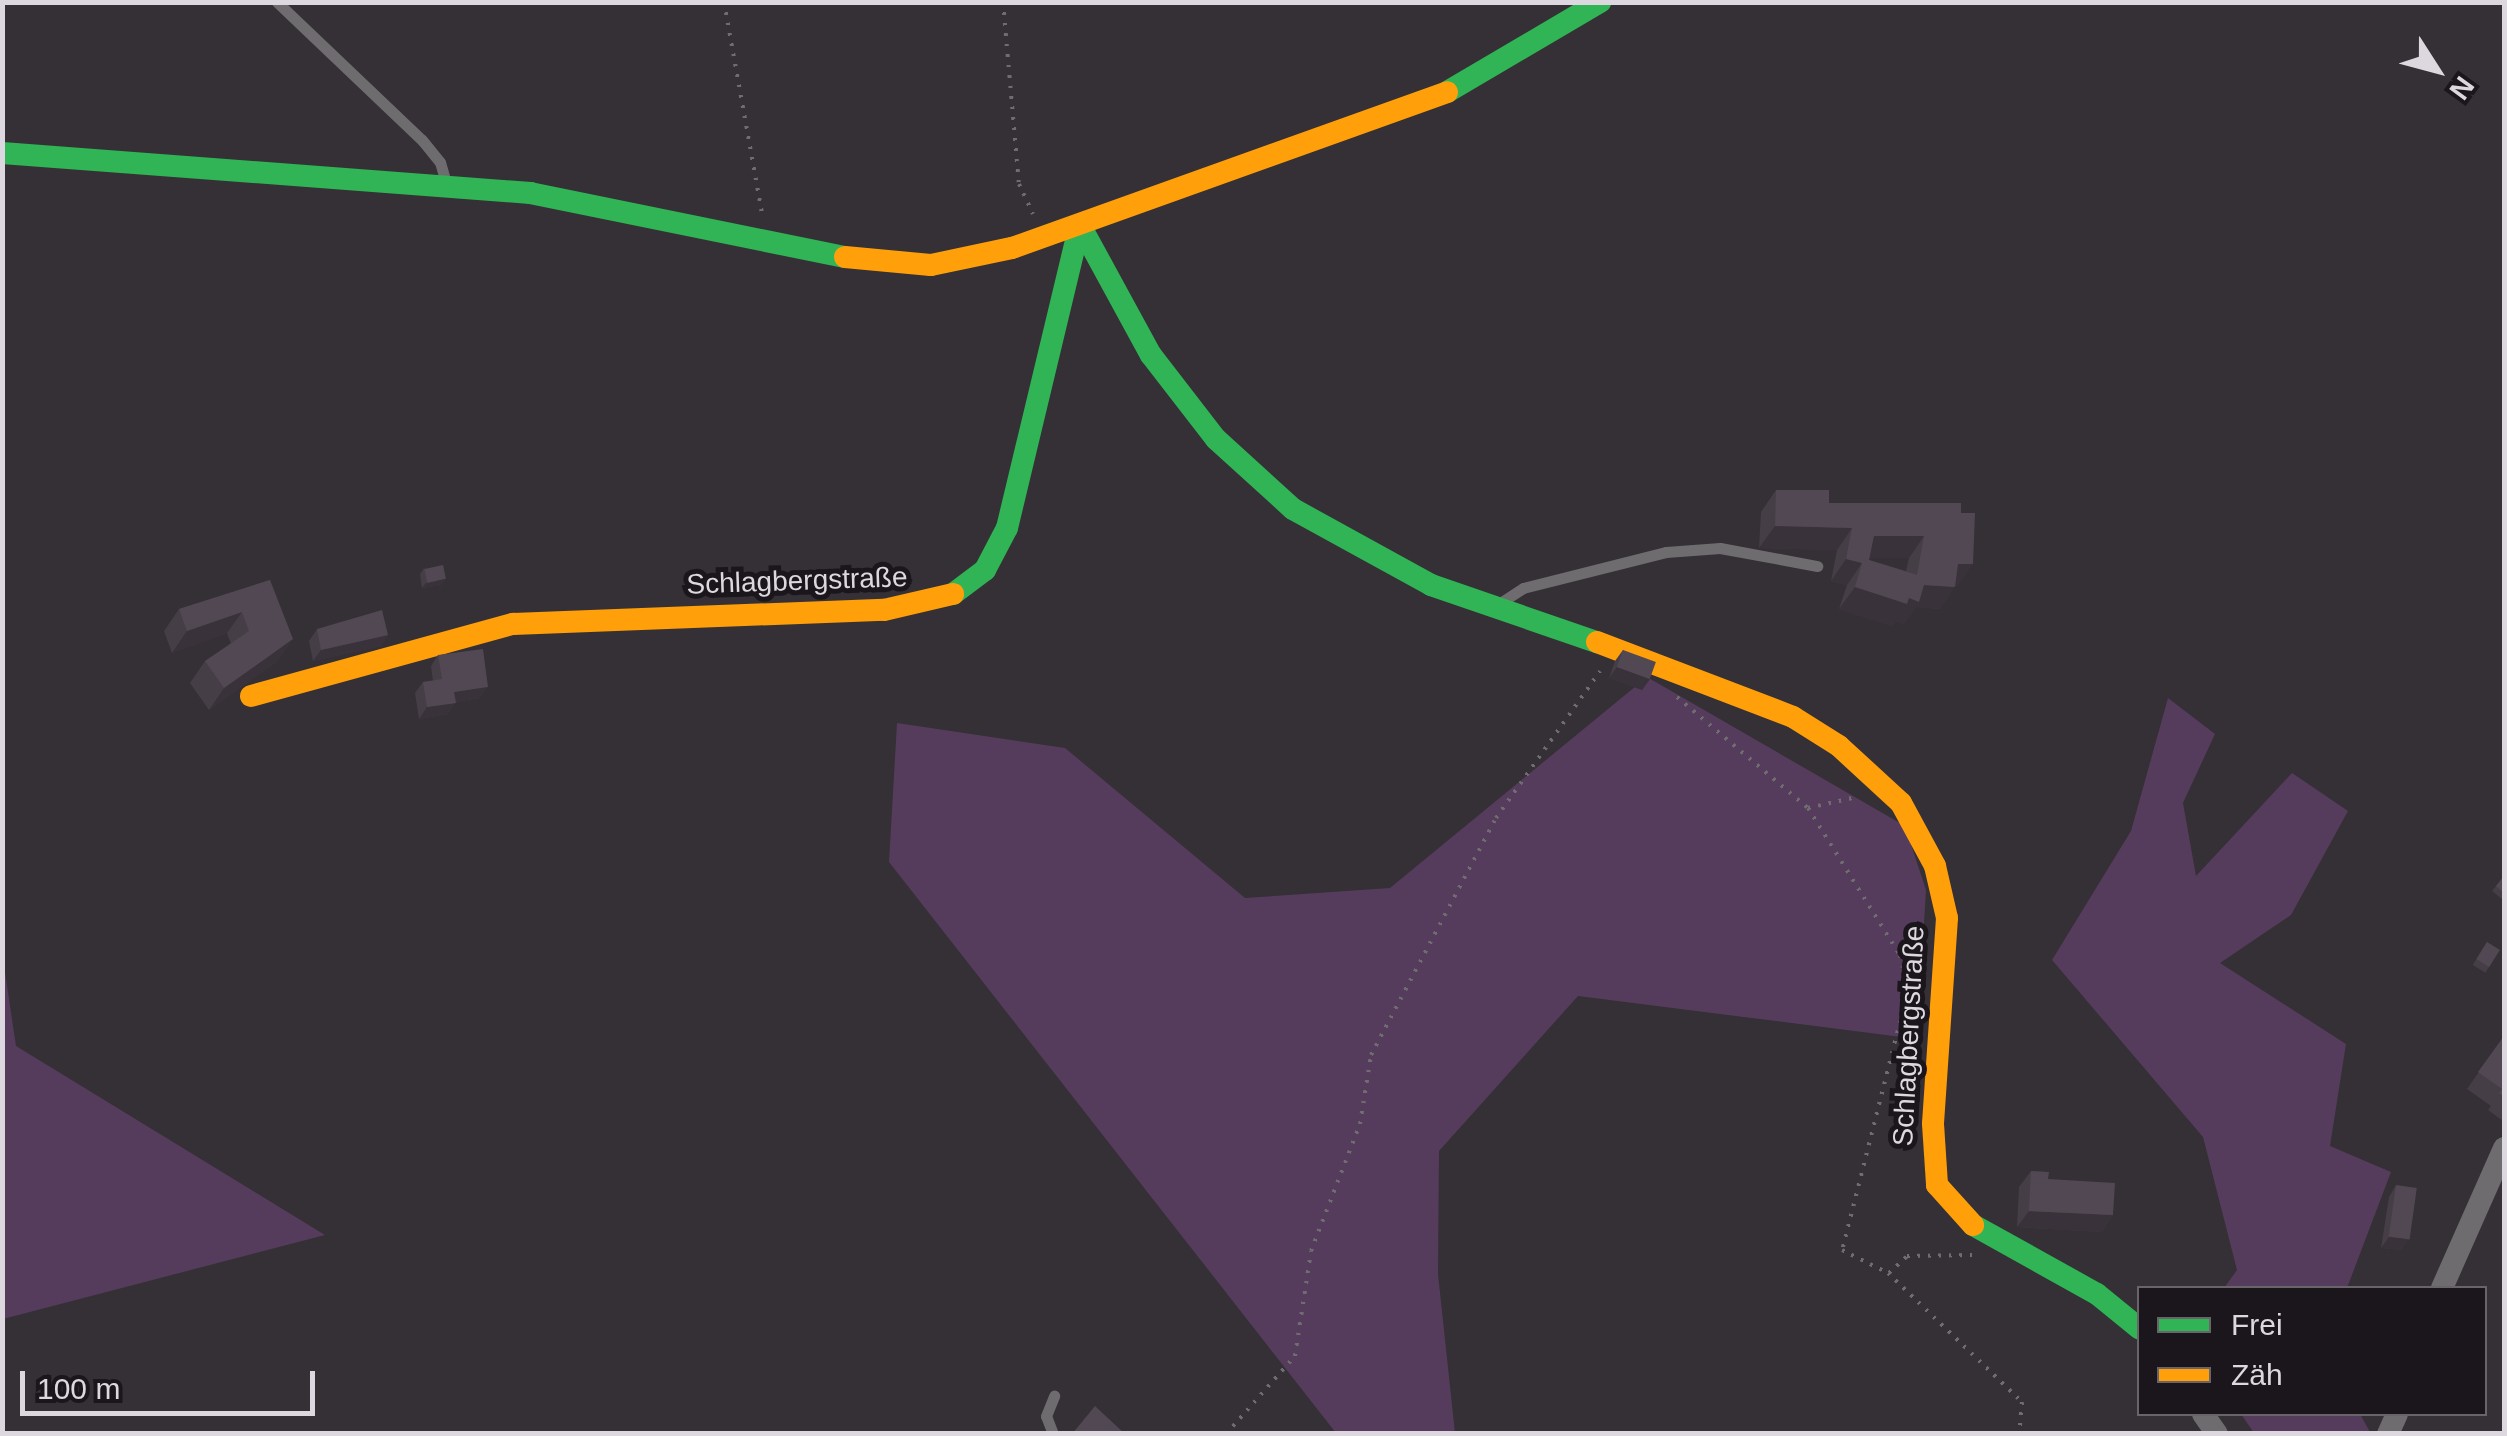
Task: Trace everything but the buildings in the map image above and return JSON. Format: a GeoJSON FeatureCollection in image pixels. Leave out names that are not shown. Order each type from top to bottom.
{"type":"FeatureCollection","features":[{"type":"Feature","properties":{"kind":"street"},"geometry":{"type":"LineString","coordinates":[[2,153],[570,199],[861,262],[931,265],[1080,225],[1440,96],[1600,2]]}},
{"type":"Feature","properties":{"kind":"street","name":"Schlagbergstraße"},"geometry":{"type":"LineString","coordinates":[[1080,225],[1151,356],[1216,440],[1264,486],[1378,560],[1495,608],[1625,652],[1793,717],[1887,790],[1926,844],[1947,918],[1933,1170],[1944,1200],[2006,1248],[2097,1294],[2137,1326]]}},
{"type":"Feature","properties":{"kind":"street","name":"Schlagbergstraße"},"geometry":{"type":"LineString","coordinates":[[251,696],[513,624],[884,610],[963,592],[985,570],[1007,528],[1080,225]]}},
{"type":"Feature","properties":{"kind":"street"},"geometry":{"type":"LineString","coordinates":[[2443,1286],[2504,1148]]}},
{"type":"Feature","properties":{"kind":"lane"},"geometry":{"type":"LineString","coordinates":[[277,2],[422,140],[440,162],[446,187]]}},
{"type":"Feature","properties":{"kind":"lane"},"geometry":{"type":"LineString","coordinates":[[1495,608],[1523,588],[1666,552],[1720,548],[1817,566]]}},
{"type":"Feature","properties":{"kind":"lane"},"geometry":{"type":"LineString","coordinates":[[1054,1396],[1046,1416],[1054,1434]]}},
{"type":"Feature","properties":{"kind":"path"},"geometry":{"type":"LineString","coordinates":[[724,2],[767,243]]}},
{"type":"Feature","properties":{"kind":"path"},"geometry":{"type":"LineString","coordinates":[[1003,2],[1019,184],[1044,236]]}},
{"type":"Feature","properties":{"kind":"path"},"geometry":{"type":"LineString","coordinates":[[1226,1434],[1295,1356],[1311,1251],[1360,1124],[1372,1056],[1436,925],[1506,803],[1593,679],[1625,652]]}},
{"type":"Feature","properties":{"kind":"path"},"geometry":{"type":"LineString","coordinates":[[1671,691],[1808,808],[1900,955],[1908,990],[1842,1250],[1888,1273],[2022,1402],[2019,1434]]}},
{"type":"Feature","properties":{"kind":"path"},"geometry":{"type":"LineString","coordinates":[[1808,808],[1887,790]]}},
{"type":"Feature","properties":{"kind":"path"},"geometry":{"type":"LineString","coordinates":[[1888,1273],[1907,1256],[2006,1248]]}},
{"type":"Feature","properties":{"kind":"shaded area"},"geometry":{"type":"Polygon","coordinates":[[[1647,677],[1905,826],[1926,890],[1917,1039],[1578,996],[1439,1151],[1438,1274],[1455,1433],[1336,1433],[889,862],[897,723],[1065,748],[1245,898],[1390,888],[1647,677]]]}},
{"type":"Feature","properties":{"kind":"shaded area"},"geometry":{"type":"Polygon","coordinates":[[[2168,698],[2215,734],[2183,803],[2196,876],[2292,773],[2348,811],[2291,915],[2220,963],[2346,1044],[2330,1146],[2391,1172],[2348,1286],[2225,1286],[2237,1270],[2203,1137],[2052,960],[2131,831],[2168,698]]]}},
{"type":"Feature","properties":{"kind":"shaded area"},"geometry":{"type":"Polygon","coordinates":[[[2,952],[16,1046],[325,1235],[3,1319],[2,952]]]}},
{"type":"Feature","properties":{"kind":"shaded area"},"geometry":{"type":"Polygon","coordinates":[[[2242,1416],[2361,1416],[2370,1432],[2254,1433],[2242,1416]]]}},
{"type":"Feature","properties":{"kind":"traffic: fast"},"geometry":{"type":"LineString","coordinates":[[1447,92],[1600,2]]}},
{"type":"Feature","properties":{"kind":"traffic: fast"},"geometry":{"type":"LineString","coordinates":[[2,153],[530,193],[845,257]]}},
{"type":"Feature","properties":{"kind":"traffic: fast"},"geometry":{"type":"LineString","coordinates":[[1080,225],[1151,355],[1216,439],[1293,509],[1431,585],[1597,642]]}},
{"type":"Feature","properties":{"kind":"traffic: fast"},"geometry":{"type":"LineString","coordinates":[[953,594],[985,570],[1007,528],[1080,225]]}},
{"type":"Feature","properties":{"kind":"traffic: fast"},"geometry":{"type":"LineString","coordinates":[[1973,1225],[2097,1294],[2137,1327]]}},
{"type":"Feature","properties":{"kind":"traffic: slow"},"geometry":{"type":"LineString","coordinates":[[845,257],[931,265],[1012,248],[1447,92]]}},
{"type":"Feature","properties":{"kind":"traffic: slow"},"geometry":{"type":"LineString","coordinates":[[251,696],[513,624],[884,610],[953,594]]}},
{"type":"Feature","properties":{"kind":"traffic: slow"},"geometry":{"type":"LineString","coordinates":[[1597,642],[1793,717],[1839,746],[1901,803],[1935,866],[1947,918],[1933,1124],[1937,1185],[1973,1225]]}}]}
